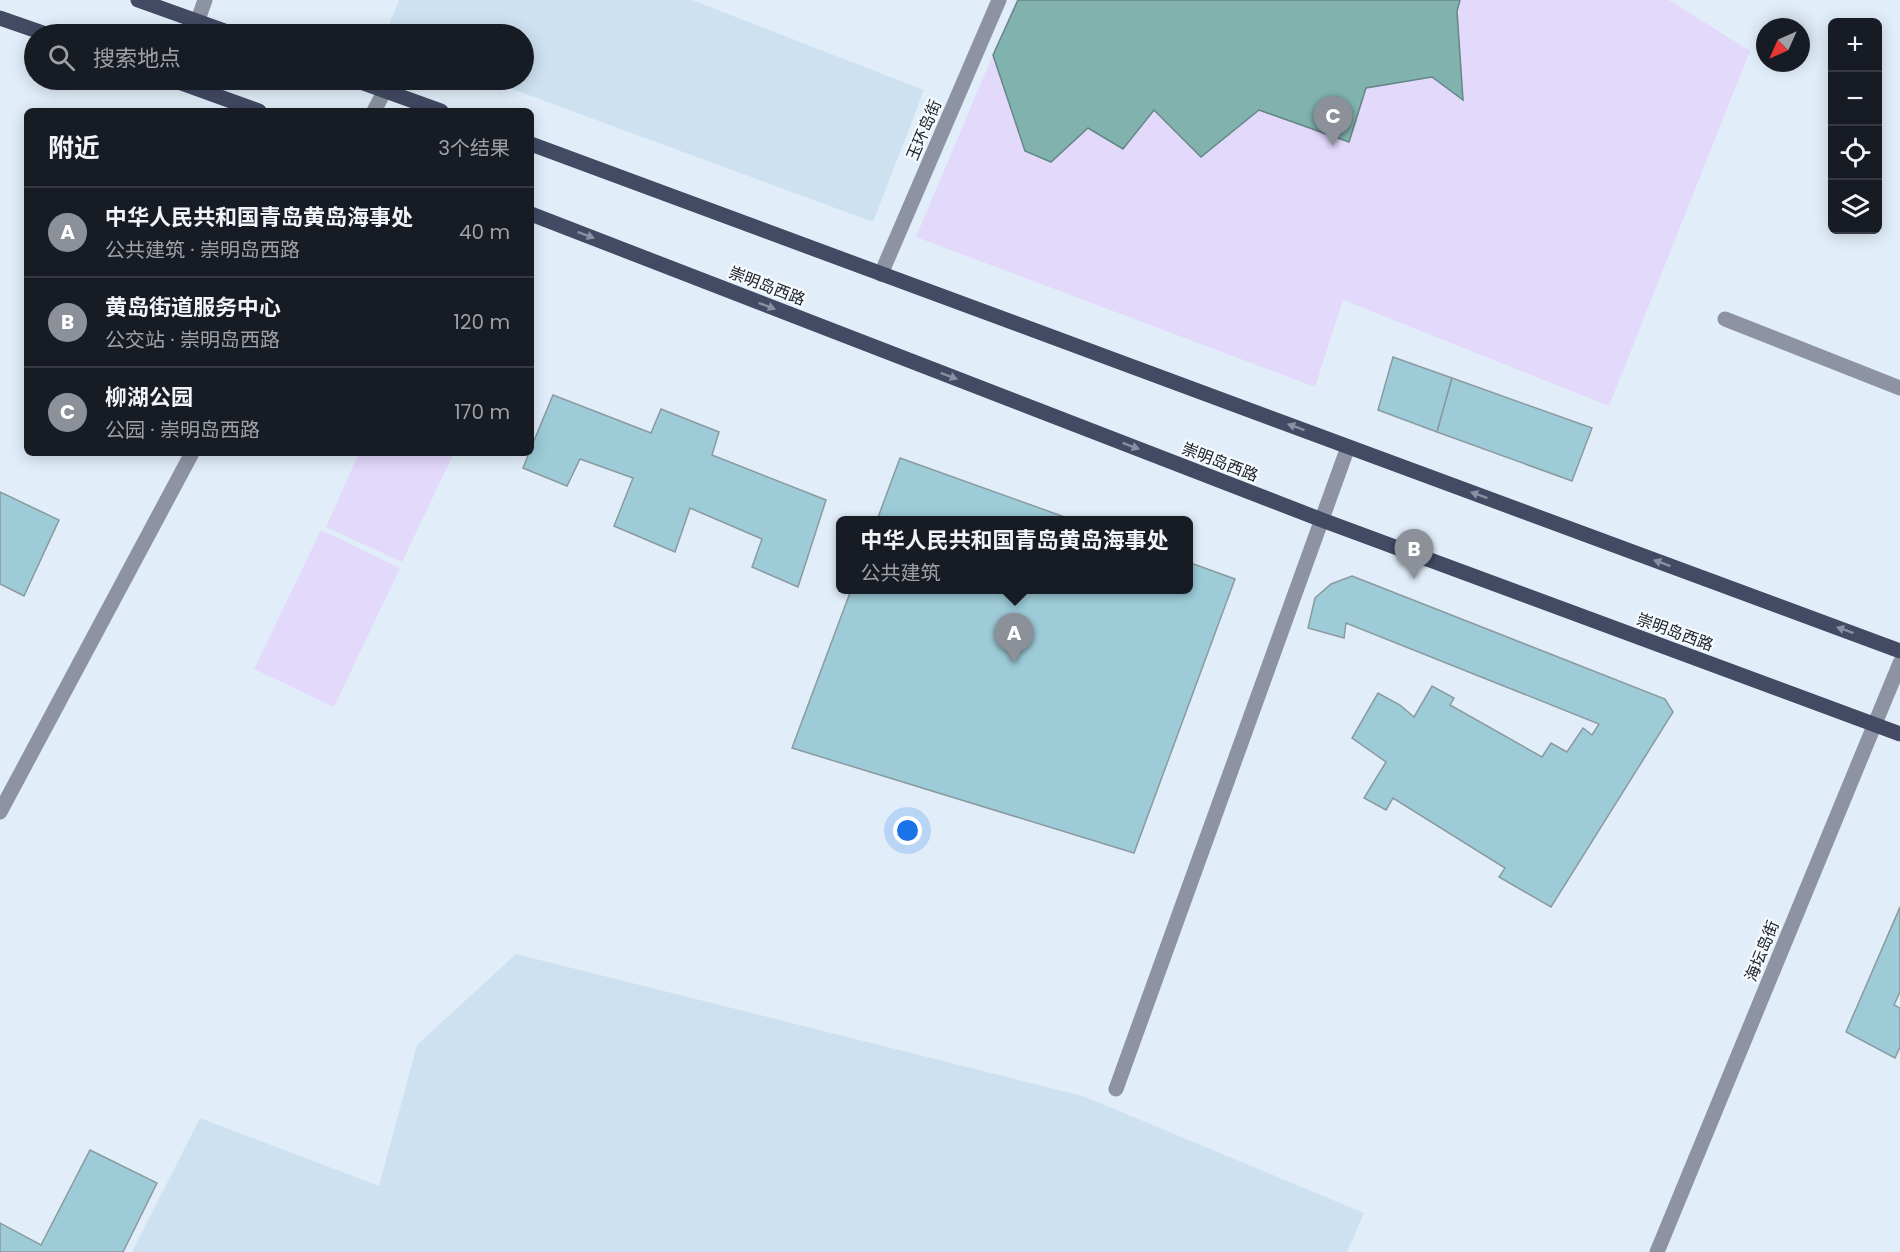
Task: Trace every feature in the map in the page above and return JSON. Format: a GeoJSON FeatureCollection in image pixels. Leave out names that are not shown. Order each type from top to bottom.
{"type":"FeatureCollection","features":[{"type":"Feature","properties":{"kind":"main road"},"geometry":{"type":"LineString","coordinates":[[138,0],[187,24]]}},
{"type":"Feature","properties":{"kind":"main road"},"geometry":{"type":"LineString","coordinates":[[0,18],[24,26]]}},
{"type":"Feature","properties":{"kind":"main road"},"geometry":{"type":"LineString","coordinates":[[202,90],[251,108]]}},
{"type":"Feature","properties":{"kind":"main road"},"geometry":{"type":"LineString","coordinates":[[385,90],[433,108]]}},
{"type":"Feature","properties":{"kind":"main road"},"geometry":{"type":"LineString","coordinates":[[534,145],[1900,651]]}},
{"type":"Feature","properties":{"kind":"main road","name":"崇明岛西路"},"geometry":{"type":"LineString","coordinates":[[534,215],[1322,520],[1900,734]]}},
{"type":"Feature","properties":{"kind":"street"},"geometry":{"type":"LineString","coordinates":[[196,24],[205,0]]}},
{"type":"Feature","properties":{"kind":"street","name":"玉环岛街"},"geometry":{"type":"LineString","coordinates":[[881,274],[999,0]]}},
{"type":"Feature","properties":{"kind":"street"},"geometry":{"type":"LineString","coordinates":[[376,108],[385,90]]}},
{"type":"Feature","properties":{"kind":"street"},"geometry":{"type":"LineString","coordinates":[[1725,319],[1900,388]]}},
{"type":"Feature","properties":{"kind":"street"},"geometry":{"type":"LineString","coordinates":[[1116,1089],[1348,447]]}},
{"type":"Feature","properties":{"kind":"street"},"geometry":{"type":"LineString","coordinates":[[0,812],[190,456]]}},
{"type":"Feature","properties":{"kind":"street","name":"海坛岛街"},"geometry":{"type":"LineString","coordinates":[[1657,1252],[1900,663]]}},
{"type":"Feature","properties":{"kind":"shaded area"},"geometry":{"type":"Polygon","coordinates":[[[399,0],[692,0],[924,90],[873,222],[515,90],[534,90],[534,24],[389,24],[399,0]]]}},
{"type":"Feature","properties":{"kind":"shaded area"},"geometry":{"type":"Polygon","coordinates":[[[1016,0],[1669,0],[1750,51],[1609,406],[1343,300],[1315,387],[916,237],[1016,0]]]}},
{"type":"Feature","properties":{"kind":"shaded area"},"geometry":{"type":"Polygon","coordinates":[[[1018,0],[1460,0],[1457,11],[1463,100],[1432,77],[1366,88],[1349,142],[1259,110],[1201,157],[1154,110],[1123,149],[1088,128],[1051,162],[1025,151],[993,55],[1018,0]]]}},
{"type":"Feature","properties":{"kind":"shaded area"},"geometry":{"type":"Polygon","coordinates":[[[358,456],[453,456],[402,562],[326,527],[358,456]]]}},
{"type":"Feature","properties":{"kind":"shaded area"},"geometry":{"type":"Polygon","coordinates":[[[321,530],[400,568],[334,707],[254,669],[321,530]]]}},
{"type":"Feature","properties":{"kind":"shaded area"},"geometry":{"type":"Polygon","coordinates":[[[516,954],[1083,1096],[1364,1213],[1347,1252],[132,1252],[200,1118],[379,1186],[417,1045],[516,954]]]}},
{"type":"Feature","properties":{"kind":"building"},"geometry":{"type":"Polygon","coordinates":[[[1393,357],[1452,378],[1437,432],[1378,410],[1393,357]]]}},
{"type":"Feature","properties":{"kind":"building"},"geometry":{"type":"Polygon","coordinates":[[[1452,378],[1592,428],[1572,481],[1437,432],[1452,378]]]}},
{"type":"Feature","properties":{"kind":"building"},"geometry":{"type":"Polygon","coordinates":[[[553,395],[651,433],[661,409],[719,432],[712,455],[826,500],[798,587],[752,567],[762,539],[690,508],[675,552],[614,526],[633,478],[580,459],[567,486],[523,468],[528,456],[534,456],[534,441],[553,395]]]}},
{"type":"Feature","properties":{"kind":"building"},"geometry":{"type":"Polygon","coordinates":[[[900,458],[1062,516],[878,516],[900,458]]]}},
{"type":"Feature","properties":{"kind":"building"},"geometry":{"type":"Polygon","coordinates":[[[0,492],[59,520],[24,596],[0,584],[0,492]]]}},
{"type":"Feature","properties":{"kind":"building"},"geometry":{"type":"Polygon","coordinates":[[[1193,564],[1235,579],[1134,853],[792,748],[850,594],[1193,594],[1193,564]]]}},
{"type":"Feature","properties":{"kind":"building"},"geometry":{"type":"Polygon","coordinates":[[[1352,576],[1665,699],[1673,712],[1551,907],[1499,877],[1505,868],[1393,798],[1386,810],[1364,798],[1386,762],[1352,738],[1378,693],[1400,705],[1414,717],[1432,686],[1454,698],[1450,705],[1542,757],[1551,743],[1567,752],[1583,728],[1592,735],[1599,724],[1346,623],[1344,638],[1308,628],[1315,598],[1331,584],[1352,576]]]}},
{"type":"Feature","properties":{"kind":"building"},"geometry":{"type":"Polygon","coordinates":[[[1900,907],[1900,992],[1894,1005],[1900,1008],[1900,1047],[1895,1058],[1846,1032],[1900,907]]]}},
{"type":"Feature","properties":{"kind":"building"},"geometry":{"type":"Polygon","coordinates":[[[90,1150],[157,1183],[123,1252],[0,1252],[0,1223],[41,1245],[90,1150]]]}},
{"type":"Feature","properties":{"kind":"place","name":"柳湖公园"},"geometry":{"type":"Point","coordinates":[1333,146]}},
{"type":"Feature","properties":{"kind":"place","name":"黄岛街道服务中心"},"geometry":{"type":"Point","coordinates":[1414,579]}},
{"type":"Feature","properties":{"kind":"place","name":"中华人民共和国青岛黄岛海事处"},"geometry":{"type":"Point","coordinates":[1014,663]}}]}
